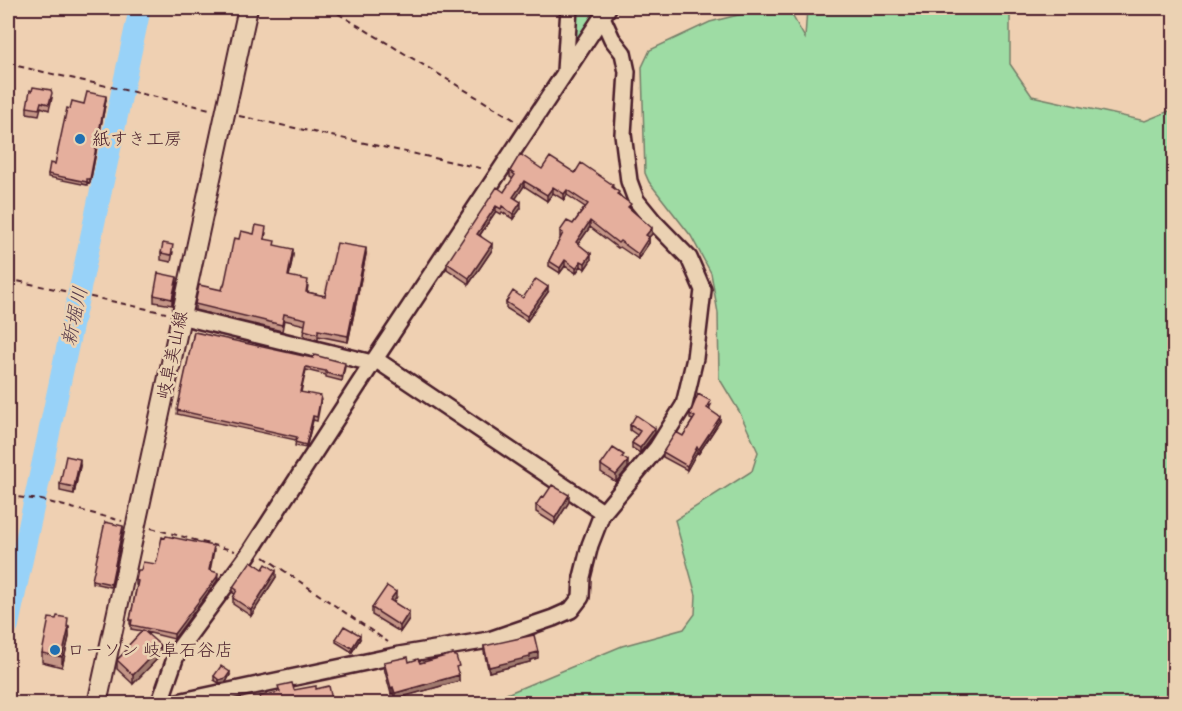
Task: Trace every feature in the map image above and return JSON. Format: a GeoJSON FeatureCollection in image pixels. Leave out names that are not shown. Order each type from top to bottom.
{"type":"FeatureCollection","features":[{"type":"Feature","properties":{"kind":"main road","name":"岐阜美山線"},"geometry":{"type":"LineString","coordinates":[[97,704],[248,8]]}},
{"type":"Feature","properties":{"kind":"street"},"geometry":{"type":"LineString","coordinates":[[565,71],[569,8]]}},
{"type":"Feature","properties":{"kind":"street"},"geometry":{"type":"LineString","coordinates":[[605,12],[612,39],[623,53],[627,72],[623,134],[629,181],[636,200],[689,258],[703,290],[695,358],[684,405],[657,448],[602,514],[590,545],[582,577],[581,597],[572,610],[489,639],[399,655],[172,703],[159,701],[178,650],[250,552],[605,12]]}},
{"type":"Feature","properties":{"kind":"street"},"geometry":{"type":"LineString","coordinates":[[180,316],[374,361],[598,509],[602,514]]}},
{"type":"Feature","properties":{"kind":"path"},"geometry":{"type":"LineString","coordinates":[[329,8],[529,128]]}},
{"type":"Feature","properties":{"kind":"path"},"geometry":{"type":"LineString","coordinates":[[8,64],[498,172]]}},
{"type":"Feature","properties":{"kind":"path"},"geometry":{"type":"LineString","coordinates":[[8,279],[180,316]]}},
{"type":"Feature","properties":{"kind":"path"},"geometry":{"type":"LineString","coordinates":[[8,496],[40,500],[250,552],[391,645],[399,655]]}},
{"type":"Feature","properties":{"kind":"shaded area"},"geometry":{"type":"Polygon","coordinates":[[[334,246],[370,254],[347,348],[312,342],[334,246]]]}},
{"type":"Feature","properties":{"kind":"green space"},"geometry":{"type":"Polygon","coordinates":[[[575,8],[603,8],[583,38],[573,37],[575,8]]]}},
{"type":"Feature","properties":{"kind":"green space"},"geometry":{"type":"Polygon","coordinates":[[[766,8],[788,8],[805,38],[807,8],[1010,8],[1010,64],[1032,96],[1145,121],[1174,109],[1174,703],[485,703],[622,646],[684,629],[695,614],[696,595],[675,520],[752,471],[758,452],[739,411],[719,378],[718,313],[711,273],[691,236],[649,182],[645,173],[642,67],[650,50],[710,22],[766,8]]]}},
{"type":"Feature","properties":{"kind":"building"},"geometry":{"type":"Polygon","coordinates":[[[33,87],[51,90],[49,104],[41,102],[39,109],[27,107],[30,90],[32,91],[33,87]]]}},
{"type":"Feature","properties":{"kind":"building","name":"紙すき工房"},"geometry":{"type":"Polygon","coordinates":[[[87,92],[106,96],[90,179],[87,179],[87,182],[48,174],[50,163],[55,164],[67,108],[70,109],[72,101],[84,104],[87,92]]]}},
{"type":"Feature","properties":{"kind":"building"},"geometry":{"type":"Polygon","coordinates":[[[520,154],[542,169],[550,157],[575,173],[581,163],[613,185],[612,187],[619,192],[617,194],[631,204],[628,207],[652,228],[646,235],[649,237],[638,254],[620,241],[618,243],[590,221],[576,242],[591,254],[585,263],[581,261],[576,268],[565,260],[560,268],[549,261],[563,233],[560,231],[567,221],[573,224],[588,204],[567,190],[564,194],[553,187],[547,195],[524,181],[513,197],[521,202],[513,214],[502,206],[501,209],[496,206],[477,234],[492,244],[469,278],[447,263],[497,187],[504,192],[515,175],[510,171],[520,154]]]}},
{"type":"Feature","properties":{"kind":"building"},"geometry":{"type":"Polygon","coordinates":[[[256,225],[266,227],[264,239],[275,241],[274,245],[293,249],[288,276],[308,280],[306,292],[325,296],[337,243],[366,248],[348,336],[318,330],[318,334],[304,330],[306,319],[284,314],[282,325],[195,304],[199,285],[222,290],[234,238],[239,239],[241,231],[254,234],[256,225]]]}},
{"type":"Feature","properties":{"kind":"building"},"geometry":{"type":"Polygon","coordinates":[[[163,243],[173,245],[171,255],[161,253],[163,243]]]}},
{"type":"Feature","properties":{"kind":"building"},"geometry":{"type":"Polygon","coordinates":[[[158,273],[177,277],[172,299],[154,295],[158,273]]]}},
{"type":"Feature","properties":{"kind":"building"},"geometry":{"type":"Polygon","coordinates":[[[536,279],[548,287],[527,316],[506,302],[513,291],[523,298],[536,279]]]}},
{"type":"Feature","properties":{"kind":"building"},"geometry":{"type":"Polygon","coordinates":[[[194,332],[345,363],[342,377],[306,367],[300,392],[321,396],[317,417],[313,416],[306,445],[295,442],[297,437],[177,410],[194,332]]]}},
{"type":"Feature","properties":{"kind":"building"},"geometry":{"type":"Polygon","coordinates":[[[698,394],[711,401],[707,408],[720,417],[699,449],[697,447],[687,466],[663,452],[676,432],[683,436],[695,417],[690,414],[698,394]]]}},
{"type":"Feature","properties":{"kind":"building"},"geometry":{"type":"Polygon","coordinates":[[[636,415],[655,428],[640,448],[632,443],[640,431],[630,425],[636,415]]]}},
{"type":"Feature","properties":{"kind":"building"},"geometry":{"type":"Polygon","coordinates":[[[613,448],[624,455],[622,457],[628,461],[616,475],[601,465],[613,448]]]}},
{"type":"Feature","properties":{"kind":"building"},"geometry":{"type":"Polygon","coordinates":[[[66,456],[80,459],[74,487],[60,484],[66,456]]]}},
{"type":"Feature","properties":{"kind":"building"},"geometry":{"type":"Polygon","coordinates":[[[552,485],[569,495],[555,518],[536,505],[552,485]]]}},
{"type":"Feature","properties":{"kind":"building"},"geometry":{"type":"Polygon","coordinates":[[[105,522],[123,526],[111,584],[92,580],[105,522]]]}},
{"type":"Feature","properties":{"kind":"building"},"geometry":{"type":"Polygon","coordinates":[[[162,537],[214,546],[209,570],[218,573],[174,634],[131,625],[132,620],[130,620],[138,570],[141,570],[143,562],[156,564],[162,537]]]}},
{"type":"Feature","properties":{"kind":"building"},"geometry":{"type":"Polygon","coordinates":[[[251,561],[263,569],[266,564],[276,571],[251,610],[233,598],[237,590],[233,587],[251,561]]]}},
{"type":"Feature","properties":{"kind":"building"},"geometry":{"type":"Polygon","coordinates":[[[387,586],[396,592],[390,600],[409,612],[400,626],[372,608],[387,586]]]}},
{"type":"Feature","properties":{"kind":"building","name":"ローソン 岐阜石谷店"},"geometry":{"type":"Polygon","coordinates":[[[57,616],[68,618],[67,627],[69,627],[62,657],[42,653],[49,618],[56,619],[57,616]]]}},
{"type":"Feature","properties":{"kind":"building"},"geometry":{"type":"Polygon","coordinates":[[[344,626],[360,635],[352,648],[336,639],[344,626]]]}},
{"type":"Feature","properties":{"kind":"building"},"geometry":{"type":"Polygon","coordinates":[[[143,630],[161,646],[133,675],[117,660],[143,630]]]}},
{"type":"Feature","properties":{"kind":"building"},"geometry":{"type":"Polygon","coordinates":[[[534,635],[538,652],[530,654],[530,657],[489,667],[484,646],[534,635]]]}},
{"type":"Feature","properties":{"kind":"building"},"geometry":{"type":"Polygon","coordinates":[[[453,654],[459,666],[456,667],[459,675],[395,693],[393,687],[391,688],[384,662],[408,657],[409,662],[418,659],[420,663],[453,654]]]}},
{"type":"Feature","properties":{"kind":"building"},"geometry":{"type":"Polygon","coordinates":[[[221,666],[230,672],[226,678],[219,680],[214,676],[221,666]]]}},
{"type":"Feature","properties":{"kind":"building"},"geometry":{"type":"Polygon","coordinates":[[[292,683],[294,690],[329,686],[333,704],[257,704],[261,703],[260,696],[280,692],[278,686],[292,683]]]}},
{"type":"Feature","properties":{"kind":"building"},"geometry":{"type":"Polygon","coordinates":[[[225,700],[226,704],[210,704],[225,700]]]}},
{"type":"Feature","properties":{"kind":"waterway","name":"新堀川"},"geometry":{"type":"LineString","coordinates":[[8,625],[140,8]]}},
{"type":"Feature","properties":{"kind":"place","name":"紙すき工房"},"geometry":{"type":"Point","coordinates":[80,139]}},
{"type":"Feature","properties":{"kind":"place","name":"ローソン 岐阜石谷店"},"geometry":{"type":"Point","coordinates":[55,650]}}]}
